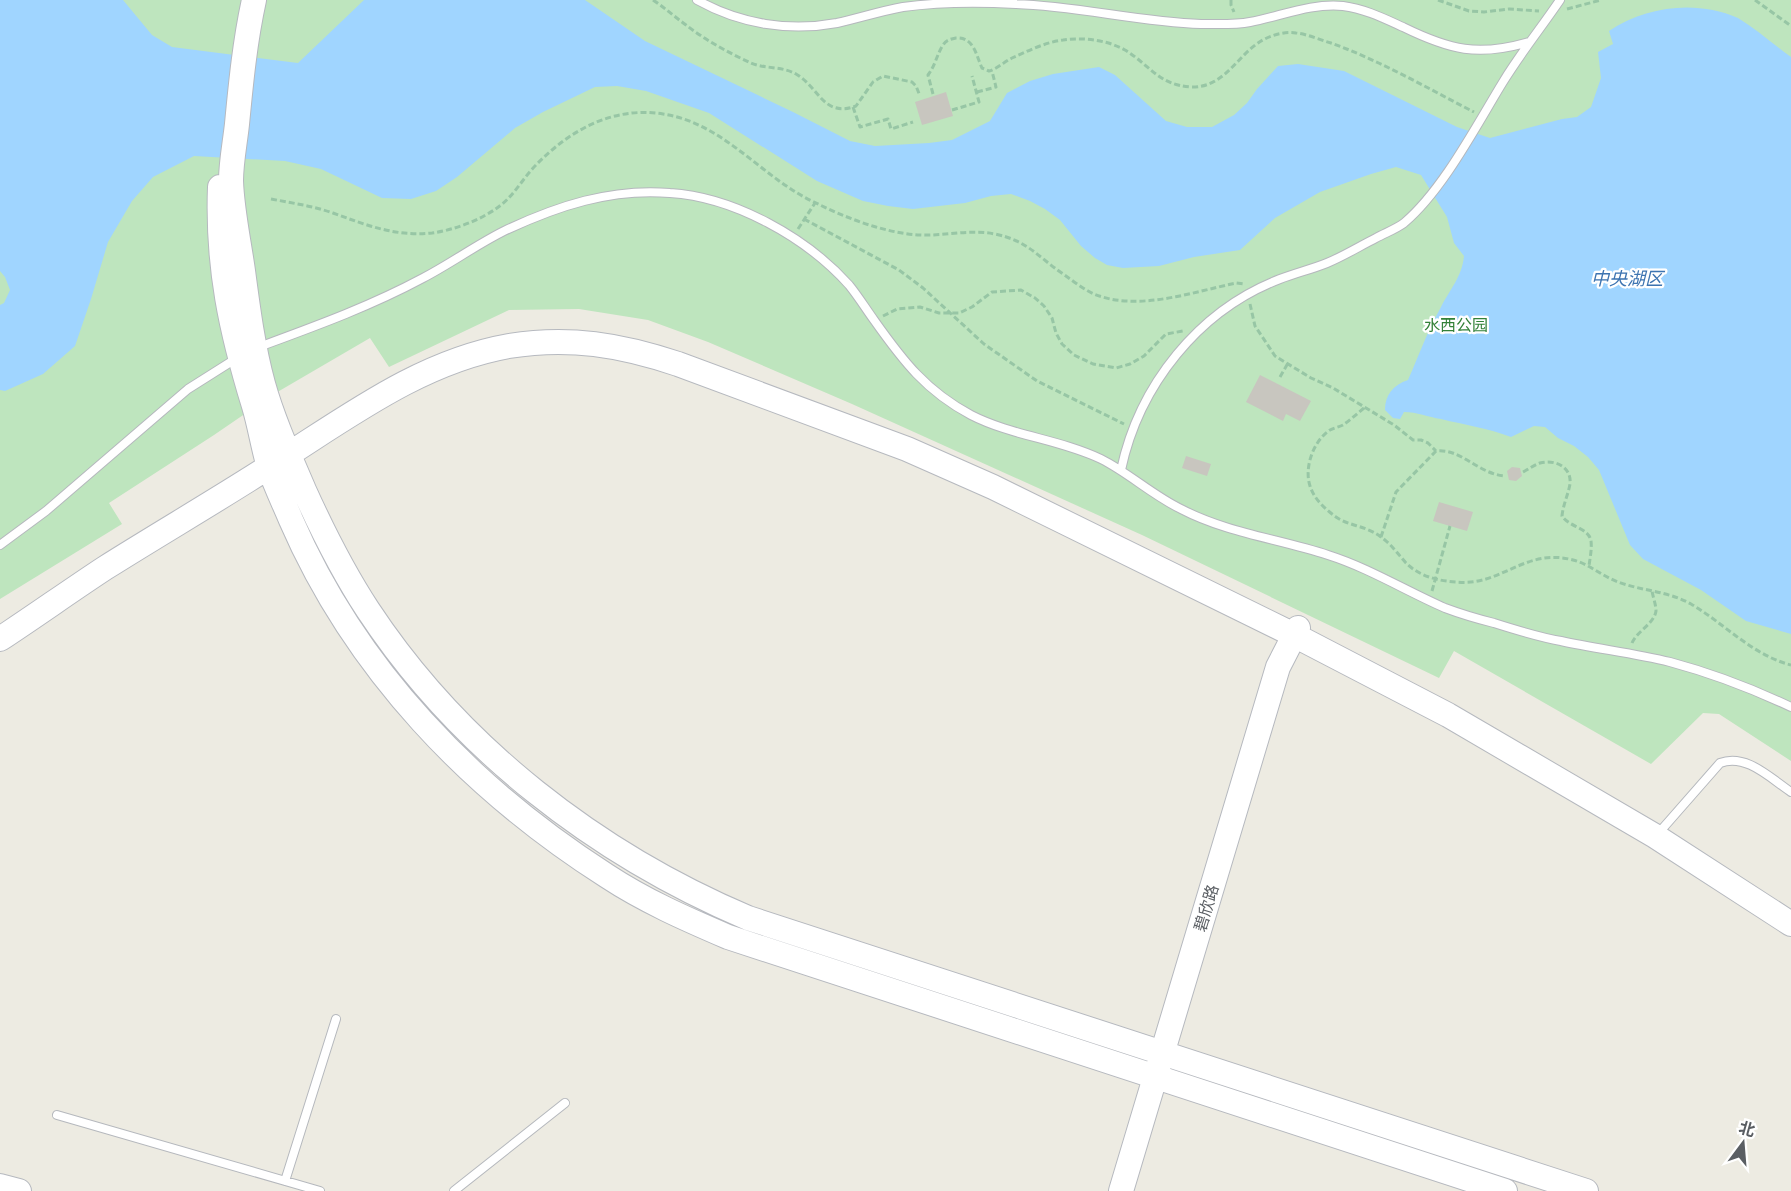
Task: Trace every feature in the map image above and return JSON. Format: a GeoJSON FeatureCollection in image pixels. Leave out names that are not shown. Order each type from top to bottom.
{"type":"FeatureCollection","features":[{"type":"Feature","properties":{"kind":"main road"},"geometry":{"type":"LineString","coordinates":[[241,0],[241,33],[226,180],[219,218],[224,278],[304,550],[329,596],[371,659],[425,726],[461,763],[520,814],[565,848],[643,898],[728,937],[1505,1191]]}},
{"type":"Feature","properties":{"kind":"main road"},"geometry":{"type":"LineString","coordinates":[[241,33],[254,0]]}},
{"type":"Feature","properties":{"kind":"main road"},"geometry":{"type":"LineString","coordinates":[[0,629],[76,578],[401,385],[451,362],[508,347],[541,342],[607,345],[678,364],[907,449],[1003,492],[1300,634],[1658,833],[1791,915]]}},
{"type":"Feature","properties":{"kind":"main road"},"geometry":{"type":"LineString","coordinates":[[0,639],[278,456]]}},
{"type":"Feature","properties":{"kind":"main road"},"geometry":{"type":"LineString","coordinates":[[278,456],[369,612],[425,685],[508,770],[592,833],[670,881],[709,902],[748,918],[1586,1191]]}},
{"type":"Feature","properties":{"kind":"main road","name":"碧欣路"},"geometry":{"type":"LineString","coordinates":[[1120,1191],[1184,1012],[1283,681],[1300,634]]}},
{"type":"Feature","properties":{"kind":"main road"},"geometry":{"type":"LineString","coordinates":[[1658,833],[1791,924]]}},
{"type":"Feature","properties":{"kind":"main road","name":"碧欣路"},"geometry":{"type":"LineString","coordinates":[[1134,1191],[1160,1079]]}},
{"type":"Feature","properties":{"kind":"main road"},"geometry":{"type":"LineString","coordinates":[[0,1186],[18,1191]]}},
{"type":"Feature","properties":{"kind":"lane"},"geometry":{"type":"LineString","coordinates":[[697,0],[740,19],[773,26],[835,23],[904,7],[966,4],[1017,4],[1072,8],[1156,21],[1202,24],[1249,22],[1287,11],[1320,6],[1340,6],[1366,11],[1420,36],[1454,48],[1480,51],[1506,49],[1529,42]]}},
{"type":"Feature","properties":{"kind":"lane"},"geometry":{"type":"LineString","coordinates":[[1121,470],[1133,427],[1148,396],[1172,359],[1214,316],[1249,293],[1279,279],[1328,263],[1402,224],[1428,200],[1529,42],[1560,0]]}},
{"type":"Feature","properties":{"kind":"lane"},"geometry":{"type":"LineString","coordinates":[[0,545],[46,511],[188,389],[247,353],[344,315],[422,279],[502,232],[586,199],[632,192],[674,193],[718,201],[750,215],[792,237],[819,257],[850,286],[900,357],[922,381],[973,416],[1009,431],[1069,446],[1098,457],[1178,508],[1205,520],[1253,536],[1331,556],[1444,607],[1556,641],[1669,662],[1726,680],[1791,707]]}},
{"type":"Feature","properties":{"kind":"lane"},"geometry":{"type":"LineString","coordinates":[[1658,833],[1720,763],[1729,760],[1738,760],[1751,765],[1791,792]]}},
{"type":"Feature","properties":{"kind":"lane"},"geometry":{"type":"LineString","coordinates":[[285,1181],[336,1019]]}},
{"type":"Feature","properties":{"kind":"lane"},"geometry":{"type":"LineString","coordinates":[[454,1191],[565,1103]]}},
{"type":"Feature","properties":{"kind":"lane"},"geometry":{"type":"LineString","coordinates":[[57,1115],[320,1191]]}},
{"type":"Feature","properties":{"kind":"path"},"geometry":{"type":"LineString","coordinates":[[653,0],[688,27],[731,53],[753,64],[786,70],[798,75],[827,105],[842,109],[853,107],[860,102],[873,82],[882,76],[912,82],[920,96]]}},
{"type":"Feature","properties":{"kind":"path"},"geometry":{"type":"LineString","coordinates":[[1438,0],[1469,11],[1484,12],[1509,9],[1553,11],[1579,7],[1600,0]]}},
{"type":"Feature","properties":{"kind":"path"},"geometry":{"type":"LineString","coordinates":[[1755,0],[1791,26]]}},
{"type":"Feature","properties":{"kind":"path"},"geometry":{"type":"LineString","coordinates":[[933,94],[928,75],[936,65],[946,41],[958,38],[971,43],[976,50],[981,68],[992,71],[1011,59],[1042,45],[1062,40],[1088,39],[1108,43],[1125,50],[1157,77],[1175,84],[1194,87],[1213,81],[1232,70],[1257,43],[1278,34],[1296,33],[1354,51],[1482,118]]}},
{"type":"Feature","properties":{"kind":"path"},"geometry":{"type":"LineString","coordinates":[[976,92],[996,87],[992,71]]}},
{"type":"Feature","properties":{"kind":"path"},"geometry":{"type":"LineString","coordinates":[[952,110],[979,102],[972,76]]}},
{"type":"Feature","properties":{"kind":"path"},"geometry":{"type":"LineString","coordinates":[[853,107],[860,127],[888,119],[891,129],[913,122]]}},
{"type":"Feature","properties":{"kind":"path"},"geometry":{"type":"LineString","coordinates":[[792,237],[815,203]]}},
{"type":"Feature","properties":{"kind":"path"},"geometry":{"type":"LineString","coordinates":[[804,219],[899,270],[923,288],[984,344],[1037,381],[1106,417],[1133,427]]}},
{"type":"Feature","properties":{"kind":"path"},"geometry":{"type":"LineString","coordinates":[[877,324],[883,316],[897,309],[920,307],[939,313],[959,313],[972,307],[992,292],[1021,290],[1044,306],[1052,318],[1062,344],[1074,355],[1093,363],[1116,368],[1130,364],[1144,356],[1166,334],[1197,331]]}},
{"type":"Feature","properties":{"kind":"path"},"geometry":{"type":"LineString","coordinates":[[1249,293],[1255,326],[1275,356],[1394,425],[1413,440],[1421,440],[1436,451]]}},
{"type":"Feature","properties":{"kind":"path"},"geometry":{"type":"LineString","coordinates":[[1280,377],[1288,363]]}},
{"type":"Feature","properties":{"kind":"path"},"geometry":{"type":"LineString","coordinates":[[1364,408],[1340,427],[1330,430],[1313,449],[1308,473],[1310,486],[1329,512],[1338,519],[1368,528],[1381,537],[1408,565],[1422,574],[1458,583],[1490,579],[1516,565],[1540,557],[1566,558],[1617,582],[1690,603],[1756,650],[1770,658],[1791,665]]}},
{"type":"Feature","properties":{"kind":"path"},"geometry":{"type":"LineString","coordinates":[[1381,537],[1396,492],[1436,451],[1446,450],[1483,471],[1495,476],[1505,476]]}},
{"type":"Feature","properties":{"kind":"path"},"geometry":{"type":"LineString","coordinates":[[1523,472],[1546,462],[1557,464],[1567,470],[1570,479],[1562,516],[1566,522],[1589,536],[1591,543],[1589,567]]}},
{"type":"Feature","properties":{"kind":"path"},"geometry":{"type":"LineString","coordinates":[[1429,600],[1450,526]]}},
{"type":"Feature","properties":{"kind":"path"},"geometry":{"type":"LineString","coordinates":[[1632,655],[1634,638],[1654,618],[1656,611],[1652,591]]}},
{"type":"Feature","properties":{"kind":"green space","name":"水西公园"},"geometry":{"type":"Polygon","coordinates":[[[0,0],[1791,0],[1791,761],[1719,714],[1703,713],[1651,764],[1454,651],[1439,678],[1142,535],[852,404],[708,342],[648,320],[579,309],[509,310],[389,367],[370,338],[274,394],[109,503],[122,524],[0,599],[0,0]]]}},
{"type":"Feature","properties":{"kind":"water","name":"中央湖区"},"geometry":{"type":"Polygon","coordinates":[[[0,0],[123,0],[152,35],[172,47],[298,63],[364,0],[585,0],[645,41],[850,141],[875,146],[952,140],[990,121],[1007,93],[1030,81],[1053,74],[1099,67],[1115,75],[1166,121],[1187,127],[1212,127],[1234,115],[1247,103],[1278,66],[1298,64],[1344,71],[1457,127],[1490,138],[1577,117],[1591,107],[1601,78],[1598,52],[1613,44],[1609,31],[1639,16],[1672,8],[1722,12],[1738,18],[1791,57],[1791,634],[1746,621],[1701,590],[1643,559],[1630,545],[1599,470],[1588,457],[1545,427],[1534,426],[1511,437],[1413,413],[1404,412],[1400,419],[1393,418],[1385,410],[1386,400],[1391,391],[1408,380],[1432,325],[1458,277],[1464,256],[1454,243],[1447,217],[1421,175],[1396,167],[1320,192],[1275,218],[1240,250],[1194,257],[1159,266],[1123,268],[1107,265],[1095,258],[1081,246],[1060,220],[1030,201],[1011,194],[991,196],[965,203],[913,209],[863,201],[817,181],[709,113],[646,91],[617,86],[595,87],[515,128],[457,177],[436,191],[411,199],[382,198],[321,169],[285,161],[194,156],[153,177],[132,201],[108,242],[75,346],[43,374],[5,391],[0,390],[0,305],[4,303],[10,290],[0,271],[0,0]]]}},
{"type":"Feature","properties":{"kind":"building"},"geometry":{"type":"Polygon","coordinates":[[[946,92],[953,116],[922,125],[915,102],[946,92]]]}},
{"type":"Feature","properties":{"kind":"building"},"geometry":{"type":"Polygon","coordinates":[[[1260,375],[1311,401],[1300,421],[1286,414],[1283,421],[1246,402],[1260,375]]]}},
{"type":"Feature","properties":{"kind":"building"},"geometry":{"type":"Polygon","coordinates":[[[1186,456],[1211,464],[1207,476],[1182,468],[1186,456]]]}},
{"type":"Feature","properties":{"kind":"building"},"geometry":{"type":"Polygon","coordinates":[[[1512,467],[1520,468],[1522,476],[1516,481],[1509,480],[1507,471],[1512,467]]]}},
{"type":"Feature","properties":{"kind":"building"},"geometry":{"type":"Polygon","coordinates":[[[1439,502],[1473,512],[1467,531],[1433,521],[1439,502]]]}}]}
